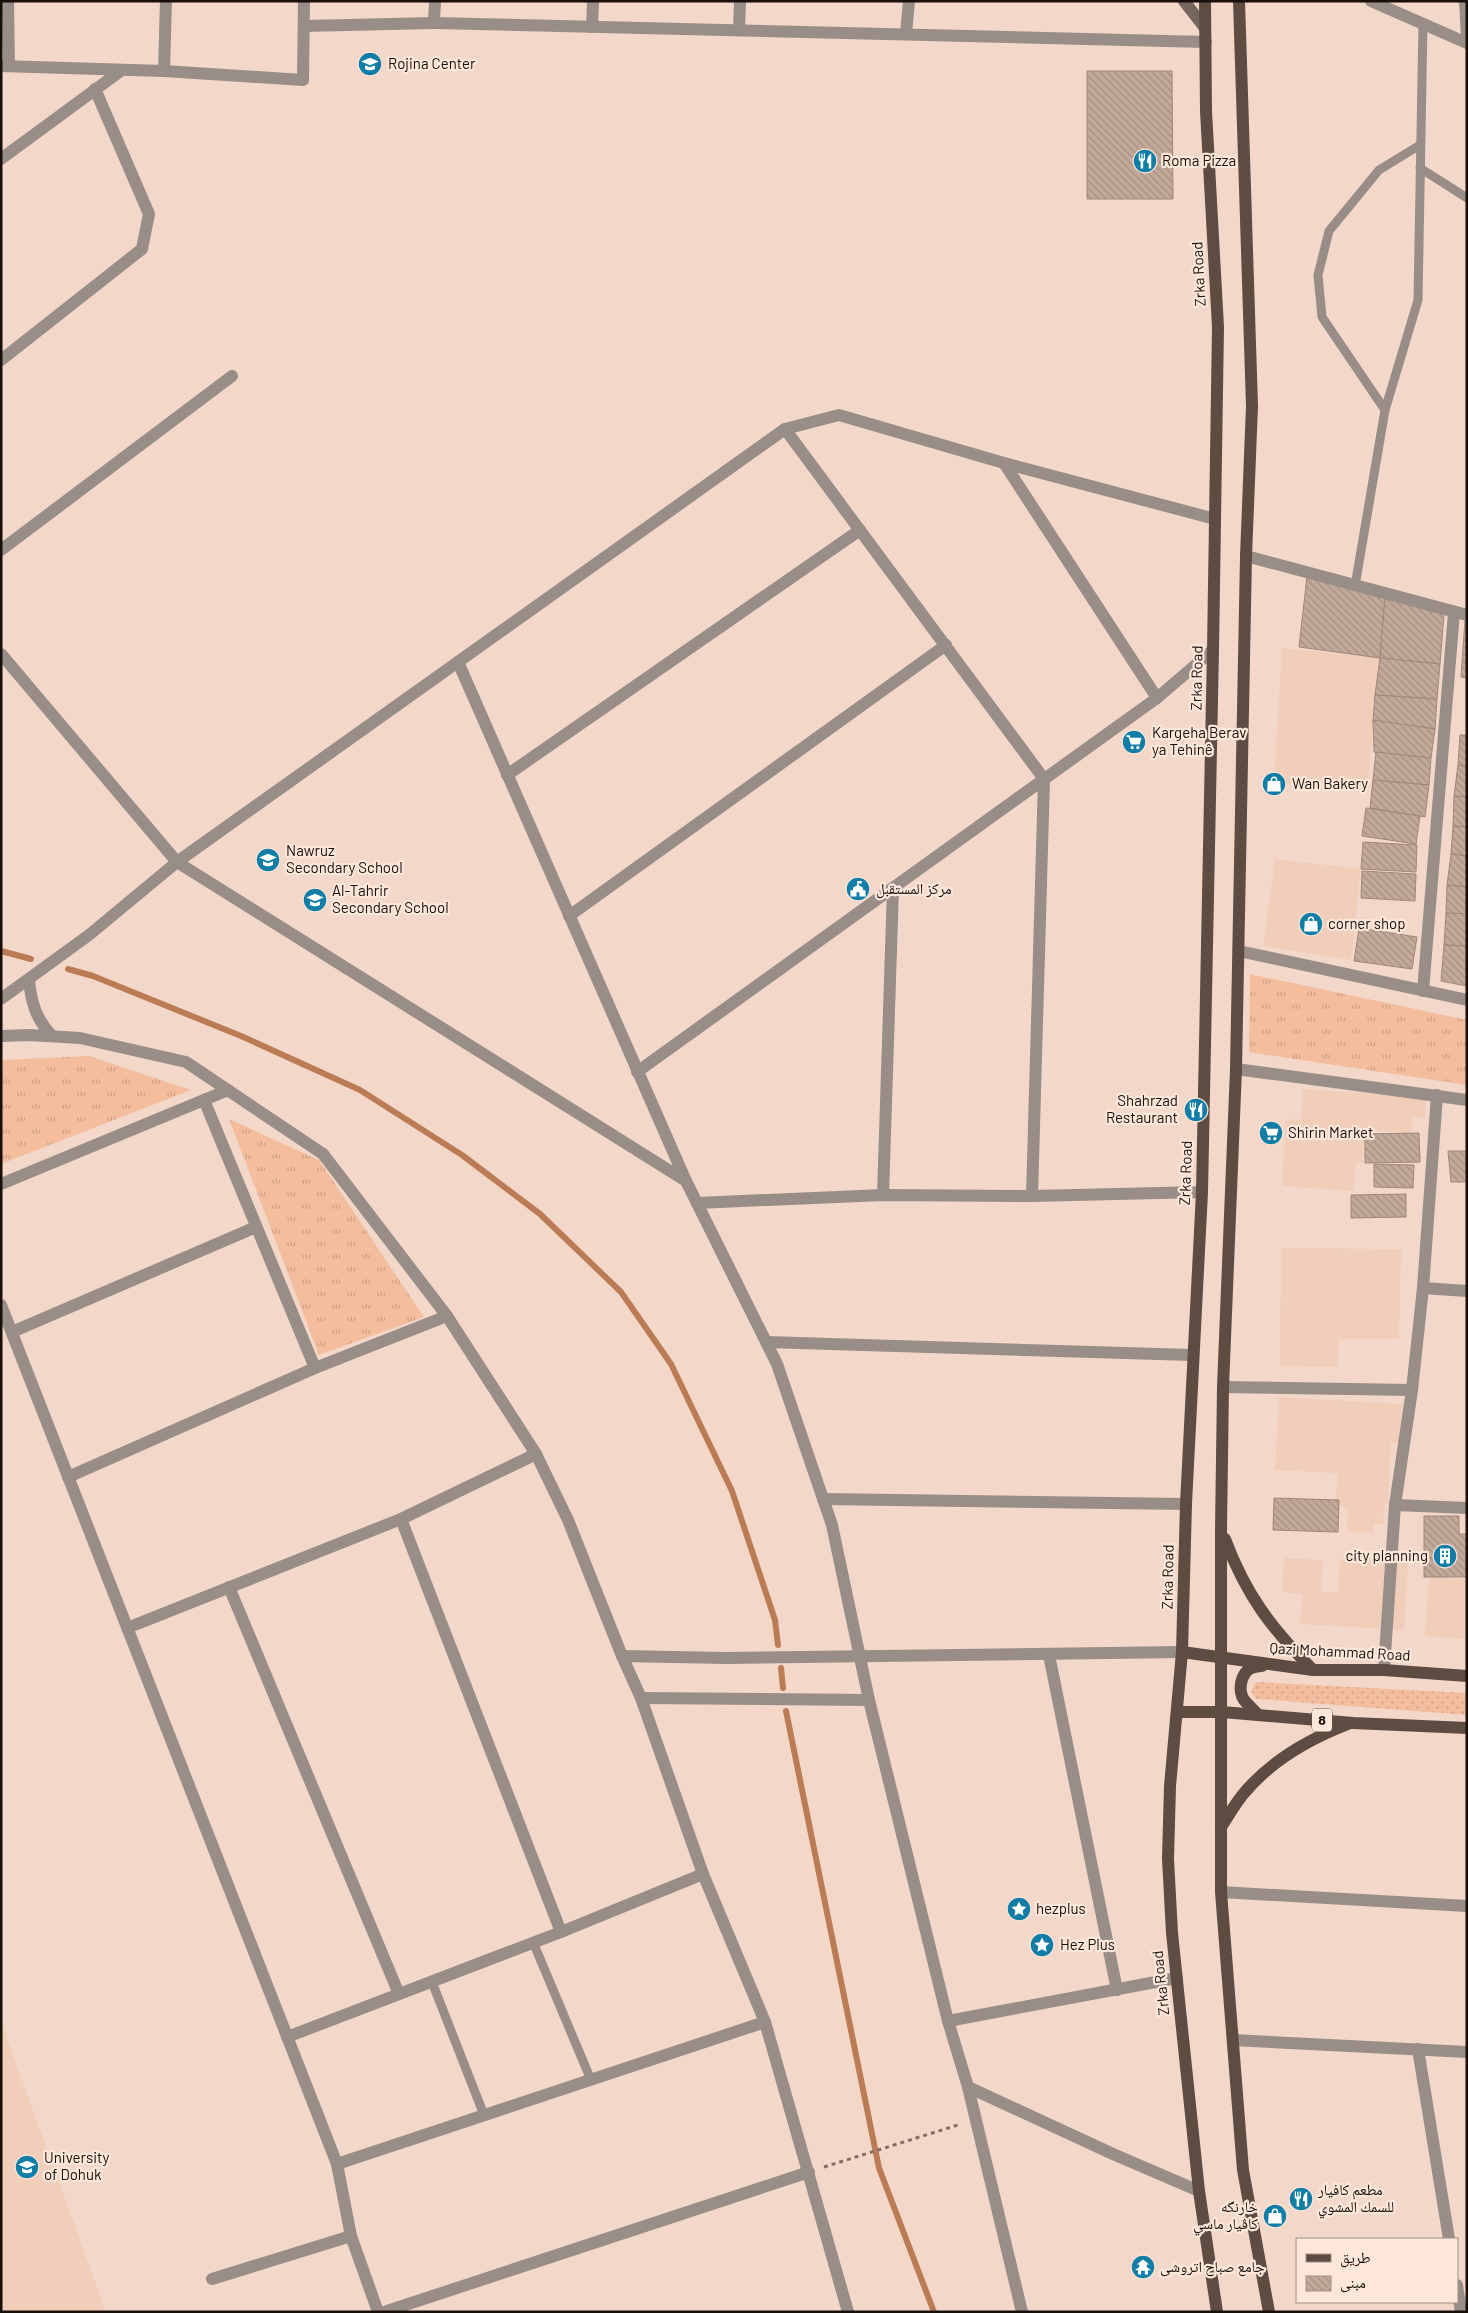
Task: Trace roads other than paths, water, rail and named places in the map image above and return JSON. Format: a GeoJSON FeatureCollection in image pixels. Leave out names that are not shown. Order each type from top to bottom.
{"type":"FeatureCollection","features":[{"type":"Feature","properties":{"kind":"main road"},"geometry":{"type":"LineString","coordinates":[[1184,1],[1205,28]]}},
{"type":"Feature","properties":{"kind":"main road","name":"Zrka Road"},"geometry":{"type":"LineString","coordinates":[[1205,1],[1206,111],[1218,327],[1214,650],[1202,1192],[1192,1355],[1182,1652],[1170,1786],[1168,1860],[1176,1978],[1199,2191],[1217,2312]]}},
{"type":"Feature","properties":{"kind":"main road"},"geometry":{"type":"LineString","coordinates":[[1239,1],[1252,406],[1246,556],[1236,1069],[1224,1387],[1221,1530],[1221,1892],[1243,2170],[1269,2312]]}},
{"type":"Feature","properties":{"kind":"main road"},"geometry":{"type":"LineString","coordinates":[[1221,1530],[1236,1569],[1257,1606],[1283,1640],[1314,1670]]}},
{"type":"Feature","properties":{"kind":"main road","name":"Qazi Mohammad Road"},"geometry":{"type":"LineString","coordinates":[[1182,1652],[1314,1670],[1384,1670],[1467,1676]]}},
{"type":"Feature","properties":{"kind":"main road"},"geometry":{"type":"LineString","coordinates":[[1258,1714],[1244,1700],[1241,1692],[1241,1682],[1245,1673],[1251,1668],[1267,1665]]}},
{"type":"Feature","properties":{"kind":"main road","name":"8"},"geometry":{"type":"LineString","coordinates":[[1178,1712],[1222,1712],[1353,1723],[1467,1728]]}},
{"type":"Feature","properties":{"kind":"main road"},"geometry":{"type":"LineString","coordinates":[[1221,1827],[1246,1791],[1276,1762],[1313,1738],[1353,1723]]}},
{"type":"Feature","properties":{"kind":"street"},"geometry":{"type":"LineString","coordinates":[[8,1],[5,66],[164,71],[303,80],[304,1]]}},
{"type":"Feature","properties":{"kind":"street"},"geometry":{"type":"LineString","coordinates":[[164,71],[166,1]]}},
{"type":"Feature","properties":{"kind":"street"},"geometry":{"type":"LineString","coordinates":[[434,1],[434,23]]}},
{"type":"Feature","properties":{"kind":"street"},"geometry":{"type":"LineString","coordinates":[[592,27],[593,1]]}},
{"type":"Feature","properties":{"kind":"street"},"geometry":{"type":"LineString","coordinates":[[739,30],[740,1]]}},
{"type":"Feature","properties":{"kind":"street"},"geometry":{"type":"LineString","coordinates":[[906,34],[909,1]]}},
{"type":"Feature","properties":{"kind":"street"},"geometry":{"type":"LineString","coordinates":[[1371,1],[1467,43]]}},
{"type":"Feature","properties":{"kind":"street"},"geometry":{"type":"LineString","coordinates":[[1465,3],[1467,37]]}},
{"type":"Feature","properties":{"kind":"street"},"geometry":{"type":"LineString","coordinates":[[304,26],[434,23],[1206,42]]}},
{"type":"Feature","properties":{"kind":"street"},"geometry":{"type":"LineString","coordinates":[[1,159],[122,70]]}},
{"type":"Feature","properties":{"kind":"street"},"geometry":{"type":"LineString","coordinates":[[1,360],[142,249],[149,214],[95,90]]}},
{"type":"Feature","properties":{"kind":"street"},"geometry":{"type":"LineString","coordinates":[[1,550],[232,376]]}},
{"type":"Feature","properties":{"kind":"street"},"geometry":{"type":"LineString","coordinates":[[1,999],[89,935],[177,862],[785,429],[838,415],[1004,463],[1215,519]]}},
{"type":"Feature","properties":{"kind":"street"},"geometry":{"type":"LineString","coordinates":[[785,429],[1044,779],[1032,1196]]}},
{"type":"Feature","properties":{"kind":"street"},"geometry":{"type":"LineString","coordinates":[[1004,463],[1157,698]]}},
{"type":"Feature","properties":{"kind":"street"},"geometry":{"type":"LineString","coordinates":[[507,774],[860,530]]}},
{"type":"Feature","properties":{"kind":"street"},"geometry":{"type":"LineString","coordinates":[[1246,556],[1460,614],[1424,991]]}},
{"type":"Feature","properties":{"kind":"street"},"geometry":{"type":"LineString","coordinates":[[569,916],[946,645]]}},
{"type":"Feature","properties":{"kind":"street"},"geometry":{"type":"LineString","coordinates":[[638,1072],[1157,698],[1214,650]]}},
{"type":"Feature","properties":{"kind":"street"},"geometry":{"type":"LineString","coordinates":[[1,654],[177,862],[686,1181]]}},
{"type":"Feature","properties":{"kind":"street"},"geometry":{"type":"LineString","coordinates":[[458,662],[686,1181],[777,1364],[832,1525],[869,1700],[948,2021],[968,2087],[1022,2312]]}},
{"type":"Feature","properties":{"kind":"street"},"geometry":{"type":"LineString","coordinates":[[883,1195],[893,888]]}},
{"type":"Feature","properties":{"kind":"street"},"geometry":{"type":"LineString","coordinates":[[1238,951],[1467,1000]]}},
{"type":"Feature","properties":{"kind":"street"},"geometry":{"type":"LineString","coordinates":[[29,980],[35,1012],[42,1026],[52,1036]]}},
{"type":"Feature","properties":{"kind":"street"},"geometry":{"type":"LineString","coordinates":[[1,1036],[80,1038],[186,1062],[323,1154],[447,1316],[536,1454],[568,1520],[622,1656],[641,1698],[703,1874],[765,2022],[848,2312]]}},
{"type":"Feature","properties":{"kind":"street"},"geometry":{"type":"LineString","coordinates":[[1236,1069],[1467,1100]]}},
{"type":"Feature","properties":{"kind":"street"},"geometry":{"type":"LineString","coordinates":[[1,1184],[228,1090]]}},
{"type":"Feature","properties":{"kind":"street"},"geometry":{"type":"LineString","coordinates":[[1384,1670],[1395,1504],[1412,1390],[1423,1288],[1438,1095]]}},
{"type":"Feature","properties":{"kind":"street"},"geometry":{"type":"LineString","coordinates":[[204,1100],[314,1368]]}},
{"type":"Feature","properties":{"kind":"street"},"geometry":{"type":"LineString","coordinates":[[697,1203],[883,1195],[1032,1196],[1202,1192]]}},
{"type":"Feature","properties":{"kind":"street"},"geometry":{"type":"LineString","coordinates":[[12,1332],[256,1227]]}},
{"type":"Feature","properties":{"kind":"street"},"geometry":{"type":"LineString","coordinates":[[1423,1288],[1467,1291]]}},
{"type":"Feature","properties":{"kind":"street"},"geometry":{"type":"LineString","coordinates":[[1,1305],[337,2164],[352,2236],[378,2312]]}},
{"type":"Feature","properties":{"kind":"street"},"geometry":{"type":"LineString","coordinates":[[68,1477],[314,1368],[447,1316]]}},
{"type":"Feature","properties":{"kind":"street"},"geometry":{"type":"LineString","coordinates":[[766,1342],[1192,1355]]}},
{"type":"Feature","properties":{"kind":"street"},"geometry":{"type":"LineString","coordinates":[[1224,1387],[1412,1390]]}},
{"type":"Feature","properties":{"kind":"street"},"geometry":{"type":"LineString","coordinates":[[127,1628],[401,1519],[536,1454]]}},
{"type":"Feature","properties":{"kind":"street"},"geometry":{"type":"LineString","coordinates":[[823,1499],[1186,1504]]}},
{"type":"Feature","properties":{"kind":"street"},"geometry":{"type":"LineString","coordinates":[[1395,1504],[1467,1508]]}},
{"type":"Feature","properties":{"kind":"street"},"geometry":{"type":"LineString","coordinates":[[401,1519],[561,1932]]}},
{"type":"Feature","properties":{"kind":"street"},"geometry":{"type":"LineString","coordinates":[[229,1587],[400,1994]]}},
{"type":"Feature","properties":{"kind":"street"},"geometry":{"type":"LineString","coordinates":[[622,1656],[726,1658],[1182,1652]]}},
{"type":"Feature","properties":{"kind":"street"},"geometry":{"type":"LineString","coordinates":[[1049,1655],[1117,1990]]}},
{"type":"Feature","properties":{"kind":"street"},"geometry":{"type":"LineString","coordinates":[[641,1698],[869,1700]]}},
{"type":"Feature","properties":{"kind":"street"},"geometry":{"type":"LineString","coordinates":[[287,2037],[561,1932],[703,1874]]}},
{"type":"Feature","properties":{"kind":"street"},"geometry":{"type":"LineString","coordinates":[[1221,1892],[1467,1906]]}},
{"type":"Feature","properties":{"kind":"street"},"geometry":{"type":"LineString","coordinates":[[948,2021],[1176,1978]]}},
{"type":"Feature","properties":{"kind":"street"},"geometry":{"type":"LineString","coordinates":[[337,2164],[765,2022]]}},
{"type":"Feature","properties":{"kind":"street"},"geometry":{"type":"LineString","coordinates":[[1233,2040],[1467,2052]]}},
{"type":"Feature","properties":{"kind":"street"},"geometry":{"type":"LineString","coordinates":[[1418,2049],[1449,2238]]}},
{"type":"Feature","properties":{"kind":"street"},"geometry":{"type":"LineString","coordinates":[[968,2087],[1113,2154],[1199,2191]]}},
{"type":"Feature","properties":{"kind":"street"},"geometry":{"type":"LineString","coordinates":[[384,2312],[809,2172]]}},
{"type":"Feature","properties":{"kind":"street"},"geometry":{"type":"LineString","coordinates":[[212,2279],[352,2236]]}},
{"type":"Feature","properties":{"kind":"street"},"geometry":{"type":"LineString","coordinates":[[1458,2292],[1461,2312]]}},
{"type":"Feature","properties":{"kind":"lane"},"geometry":{"type":"LineString","coordinates":[[1355,586],[1385,410],[1418,300],[1423,24]]}},
{"type":"Feature","properties":{"kind":"lane"},"geometry":{"type":"LineString","coordinates":[[1385,410],[1322,317],[1318,275],[1328,231],[1379,170],[1420,145]]}},
{"type":"Feature","properties":{"kind":"lane"},"geometry":{"type":"LineString","coordinates":[[1420,168],[1467,198]]}},
{"type":"Feature","properties":{"kind":"lane"},"geometry":{"type":"LineString","coordinates":[[533,1942],[591,2080]]}},
{"type":"Feature","properties":{"kind":"lane"},"geometry":{"type":"LineString","coordinates":[[432,1982],[484,2115]]}},
{"type":"Feature","properties":{"kind":"waterway"},"geometry":{"type":"LineString","coordinates":[[1,951],[31,959]]}},
{"type":"Feature","properties":{"kind":"waterway"},"geometry":{"type":"LineString","coordinates":[[68,969],[93,976],[241,1036],[360,1090],[462,1155],[540,1214],[621,1292],[671,1364],[732,1491],[775,1620],[778,1645]]}},
{"type":"Feature","properties":{"kind":"waterway"},"geometry":{"type":"LineString","coordinates":[[781,1668],[783,1688]]}},
{"type":"Feature","properties":{"kind":"waterway"},"geometry":{"type":"LineString","coordinates":[[786,1711],[879,2168],[934,2312]]}},
{"type":"Feature","properties":{"kind":"place","name":"Rojina Center"},"geometry":{"type":"Point","coordinates":[370,64]}},
{"type":"Feature","properties":{"kind":"place","name":"Roma Pizza"},"geometry":{"type":"Point","coordinates":[1145,161]}},
{"type":"Feature","properties":{"kind":"place","name":"Kargeha Berav ya Tehinê"},"geometry":{"type":"Point","coordinates":[1134,742]}},
{"type":"Feature","properties":{"kind":"place","name":"Wan Bakery"},"geometry":{"type":"Point","coordinates":[1274,784]}},
{"type":"Feature","properties":{"kind":"place","name":"Nawruz Secondary School"},"geometry":{"type":"Point","coordinates":[268,860]}},
{"type":"Feature","properties":{"kind":"place","name":"مركز المستقبل"},"geometry":{"type":"Point","coordinates":[858,889]}},
{"type":"Feature","properties":{"kind":"place","name":"Al-Tahrir Secondary School"},"geometry":{"type":"Point","coordinates":[315,900]}},
{"type":"Feature","properties":{"kind":"place","name":"corner shop"},"geometry":{"type":"Point","coordinates":[1311,924]}},
{"type":"Feature","properties":{"kind":"place","name":"Shahrzad Restaurant"},"geometry":{"type":"Point","coordinates":[1196,1110]}},
{"type":"Feature","properties":{"kind":"place","name":"Shirin Market"},"geometry":{"type":"Point","coordinates":[1271,1133]}},
{"type":"Feature","properties":{"kind":"place","name":"city planning"},"geometry":{"type":"Point","coordinates":[1445,1556]}},
{"type":"Feature","properties":{"kind":"place","name":"hezplus"},"geometry":{"type":"Point","coordinates":[1019,1909]}},
{"type":"Feature","properties":{"kind":"place","name":"Hez Plus"},"geometry":{"type":"Point","coordinates":[1042,1945]}},
{"type":"Feature","properties":{"kind":"place","name":"University of Dohuk"},"geometry":{"type":"Point","coordinates":[27,2167]}},
{"type":"Feature","properties":{"kind":"place","name":"مطعم كافيار للسمك المشوي"},"geometry":{"type":"Point","coordinates":[1301,2199]}},
{"type":"Feature","properties":{"kind":"place","name":"خارنگه كاڤيار ماسي"},"geometry":{"type":"Point","coordinates":[1275,2216]}},
{"type":"Feature","properties":{"kind":"place","name":"جامع صباح اتروشى"},"geometry":{"type":"Point","coordinates":[1143,2267]}}]}
